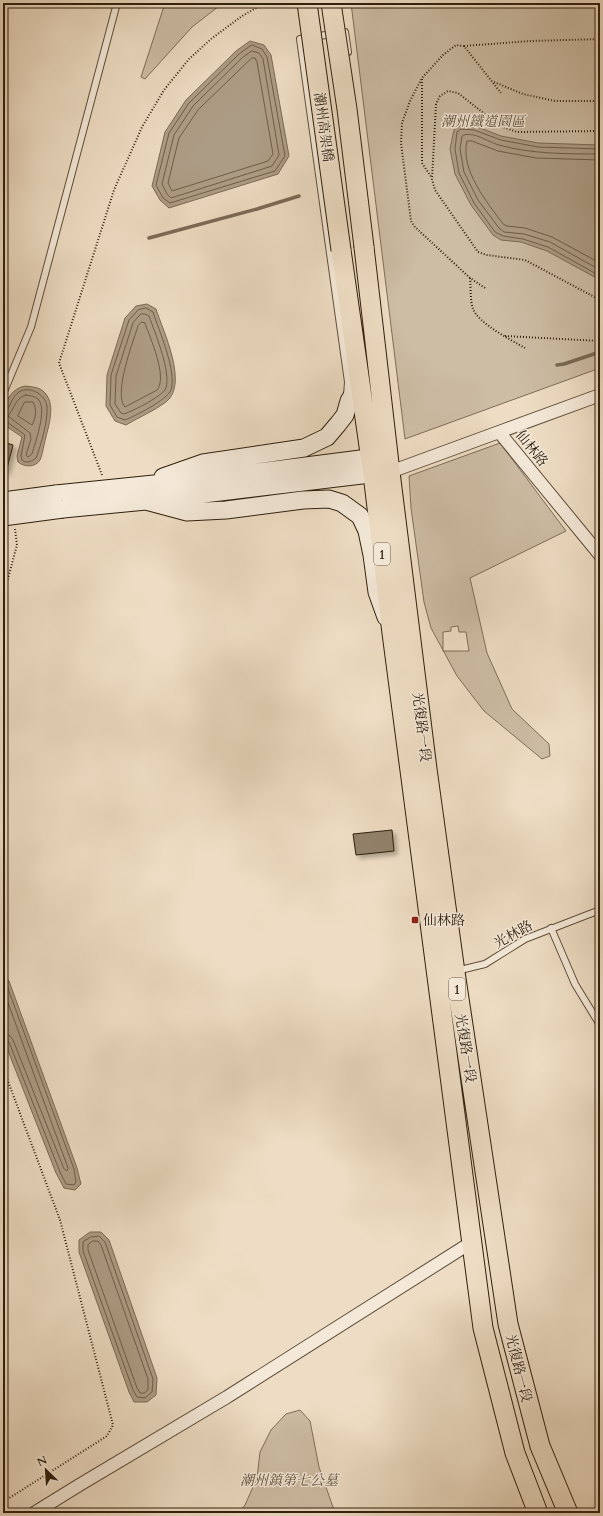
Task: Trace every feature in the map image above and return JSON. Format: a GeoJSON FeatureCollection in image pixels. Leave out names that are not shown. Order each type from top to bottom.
{"type":"FeatureCollection","features":[{"type":"Feature","properties":{"kind":"main road","name":"潮州高架橋"},"geometry":{"type":"LineString","coordinates":[[307,3],[360,383],[383,460]]}},
{"type":"Feature","properties":{"kind":"main road","name":"潮州高架橋"},"geometry":{"type":"LineString","coordinates":[[331,3],[347,109],[364,247],[383,460]]}},
{"type":"Feature","properties":{"kind":"main road","name":"1"},"geometry":{"type":"LineString","coordinates":[[383,460],[392,633]]}},
{"type":"Feature","properties":{"kind":"main road","name":"光復路一段"},"geometry":{"type":"LineString","coordinates":[[383,460],[428,777],[472,1242],[483,1328],[514,1453],[538,1513]]}},
{"type":"Feature","properties":{"kind":"main road","name":"光復路一段"},"geometry":{"type":"LineString","coordinates":[[392,633],[446,973],[508,1324],[540,1446],[568,1513]]}},
{"type":"Feature","properties":{"kind":"street"},"geometry":{"type":"LineString","coordinates":[[144,493],[203,463],[304,448],[327,437],[345,415],[350,401],[360,383]]}},
{"type":"Feature","properties":{"kind":"street"},"geometry":{"type":"LineString","coordinates":[[499,432],[600,395]]}},
{"type":"Feature","properties":{"kind":"street","name":"仙林路"},"geometry":{"type":"LineString","coordinates":[[383,460],[499,432],[600,556]]}},
{"type":"Feature","properties":{"kind":"street"},"geometry":{"type":"LineString","coordinates":[[3,501],[60,501],[144,493],[211,478],[383,460]]}},
{"type":"Feature","properties":{"kind":"street"},"geometry":{"type":"LineString","coordinates":[[144,493],[187,512],[226,510],[303,500],[329,499],[342,502],[360,516],[367,531],[377,592],[392,633]]}},
{"type":"Feature","properties":{"kind":"street"},"geometry":{"type":"LineString","coordinates":[[9,521],[60,501]]}},
{"type":"Feature","properties":{"kind":"street"},"geometry":{"type":"LineString","coordinates":[[34,1513],[228,1397],[472,1242]]}},
{"type":"Feature","properties":{"kind":"lane"},"geometry":{"type":"LineString","coordinates":[[3,394],[31,327],[117,3]]}},
{"type":"Feature","properties":{"kind":"lane"},"geometry":{"type":"LineString","coordinates":[[345,415],[348,382],[300,39],[345,32],[348,55]]}},
{"type":"Feature","properties":{"kind":"lane","name":"光林路"},"geometry":{"type":"LineString","coordinates":[[446,973],[485,964],[525,939],[600,910]]}},
{"type":"Feature","properties":{"kind":"lane"},"geometry":{"type":"LineString","coordinates":[[551,928],[575,984],[600,1025]]}},
{"type":"Feature","properties":{"kind":"path"},"geometry":{"type":"LineString","coordinates":[[95,475],[103,474],[59,363],[114,190],[142,127],[164,90],[184,66],[211,39],[242,16],[265,3]]}},
{"type":"Feature","properties":{"kind":"path"},"geometry":{"type":"LineString","coordinates":[[485,288],[470,278],[415,227],[411,221],[401,142],[402,123],[410,101],[422,78],[443,55],[456,45],[464,46],[530,41],[600,39]]}},
{"type":"Feature","properties":{"kind":"path"},"geometry":{"type":"LineString","coordinates":[[464,46],[501,93]]}},
{"type":"Feature","properties":{"kind":"path"},"geometry":{"type":"LineString","coordinates":[[422,78],[422,163],[432,179],[435,190],[478,252],[487,255],[525,260],[600,300]]}},
{"type":"Feature","properties":{"kind":"path"},"geometry":{"type":"LineString","coordinates":[[493,82],[523,94],[555,101],[600,101]]}},
{"type":"Feature","properties":{"kind":"path"},"geometry":{"type":"LineString","coordinates":[[432,179],[436,104],[440,96],[448,91],[458,93],[500,126],[517,132],[600,131]]}},
{"type":"Feature","properties":{"kind":"path"},"geometry":{"type":"LineString","coordinates":[[470,278],[472,308],[477,317],[524,348]]}},
{"type":"Feature","properties":{"kind":"path"},"geometry":{"type":"LineString","coordinates":[[504,336],[600,341]]}},
{"type":"Feature","properties":{"kind":"path"},"geometry":{"type":"LineString","coordinates":[[3,597],[17,545],[9,521]]}},
{"type":"Feature","properties":{"kind":"path"},"geometry":{"type":"LineString","coordinates":[[3,1068],[60,1220],[113,1425],[107,1436],[3,1502]]}},
{"type":"Feature","properties":{"kind":"green space"},"geometry":{"type":"Polygon","coordinates":[[[165,3],[223,3],[192,27],[145,79],[141,77],[165,3]]]}},
{"type":"Feature","properties":{"kind":"green space","name":"潮州鐵道園區"},"geometry":{"type":"Polygon","coordinates":[[[351,3],[600,3],[600,368],[405,439],[351,3]]]}},
{"type":"Feature","properties":{"kind":"green space"},"geometry":{"type":"Polygon","coordinates":[[[500,443],[566,531],[470,578],[487,653],[512,709],[549,744],[550,756],[542,759],[484,711],[457,676],[443,651],[469,651],[466,632],[459,632],[458,626],[451,627],[451,631],[443,632],[443,650],[431,628],[424,602],[411,508],[409,476],[500,443]]]}},
{"type":"Feature","properties":{"kind":"green space","name":"潮州鎮第七公墓"},"geometry":{"type":"Polygon","coordinates":[[[300,1410],[310,1421],[319,1467],[335,1513],[238,1513],[245,1505],[257,1478],[260,1452],[271,1430],[286,1414],[300,1410]]]}},
{"type":"Feature","properties":{"kind":"water"},"geometry":{"type":"Polygon","coordinates":[[[250,41],[264,45],[271,55],[289,156],[278,174],[169,208],[160,200],[152,186],[165,132],[186,100],[236,51],[250,41]]]}},
{"type":"Feature","properties":{"kind":"water"},"geometry":{"type":"Polygon","coordinates":[[[459,125],[475,126],[501,136],[538,143],[600,145],[600,280],[547,251],[521,242],[501,240],[493,235],[471,205],[455,174],[450,149],[454,130],[459,125]]]}},
{"type":"Feature","properties":{"kind":"water"},"geometry":{"type":"Polygon","coordinates":[[[147,304],[156,309],[164,330],[175,370],[175,383],[172,394],[166,402],[126,425],[115,421],[106,406],[107,375],[125,318],[136,306],[147,304]]]}},
{"type":"Feature","properties":{"kind":"water"},"geometry":{"type":"Polygon","coordinates":[[[25,386],[43,391],[49,398],[51,411],[41,458],[38,463],[29,466],[18,462],[17,456],[22,437],[3,424],[7,400],[14,391],[25,386]]]}},
{"type":"Feature","properties":{"kind":"water"},"geometry":{"type":"Polygon","coordinates":[[[3,974],[9,981],[77,1168],[81,1184],[75,1190],[64,1188],[56,1173],[3,1038],[3,974]]]}},
{"type":"Feature","properties":{"kind":"water"},"geometry":{"type":"Polygon","coordinates":[[[90,1232],[101,1232],[109,1240],[157,1378],[156,1395],[147,1402],[134,1402],[129,1392],[79,1252],[79,1240],[90,1232]]]}},
{"type":"Feature","properties":{"kind":"building"},"geometry":{"type":"Polygon","coordinates":[[[3,442],[13,445],[6,472],[3,471],[3,442]]]}},
{"type":"Feature","properties":{"kind":"building"},"geometry":{"type":"Polygon","coordinates":[[[392,830],[394,851],[356,855],[353,834],[392,830]]]}},
{"type":"Feature","properties":{"kind":"waterway"},"geometry":{"type":"LineString","coordinates":[[149,238],[299,196]]}},
{"type":"Feature","properties":{"kind":"waterway"},"geometry":{"type":"LineString","coordinates":[[557,365],[600,352]]}},
{"type":"Feature","properties":{"kind":"place","name":"仙林路"},"geometry":{"type":"Point","coordinates":[415,920]}}]}
